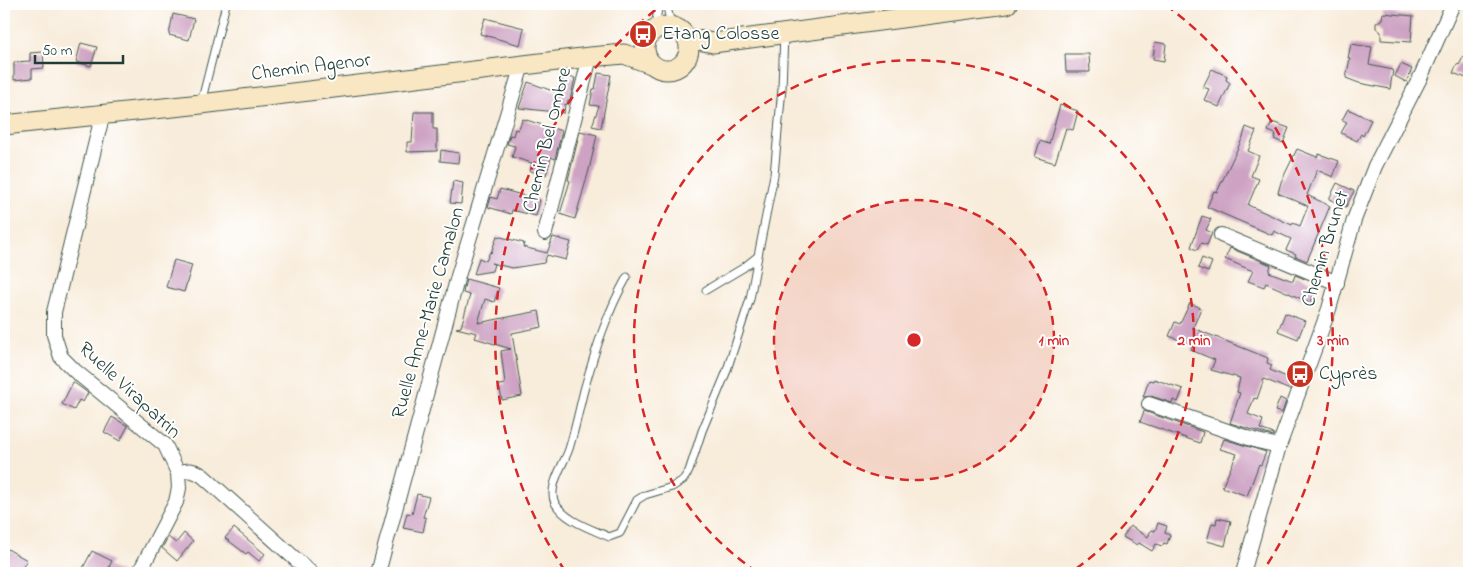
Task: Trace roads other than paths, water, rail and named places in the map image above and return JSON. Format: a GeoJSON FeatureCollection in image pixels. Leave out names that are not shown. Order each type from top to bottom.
{"type":"FeatureCollection","features":[{"type":"Feature","properties":{"kind":"main road","name":"Chemin Agenor"},"geometry":{"type":"LineString","coordinates":[[4,125],[201,104],[624,54],[670,38],[714,43],[1007,4]]}},
{"type":"Feature","properties":{"kind":"main road","name":"Chemin Agenor"},"geometry":{"type":"LineString","coordinates":[[624,54],[662,70],[675,69],[685,62],[670,38]]}},
{"type":"Feature","properties":{"kind":"main road"},"geometry":{"type":"LineString","coordinates":[[651,64],[646,53],[670,38]]}},
{"type":"Feature","properties":{"kind":"street","name":"Chemin Brunet"},"geometry":{"type":"LineString","coordinates":[[1243,573],[1279,446],[1336,283],[1354,220],[1375,166],[1421,76],[1453,4]]}},
{"type":"Feature","properties":{"kind":"street","name":"Chemin Bel Ombre"},"geometry":{"type":"LineString","coordinates":[[545,233],[590,57]]}},
{"type":"Feature","properties":{"kind":"street","name":"Ruelle Anne-Marie Camalon"},"geometry":{"type":"LineString","coordinates":[[378,573],[458,276],[522,65]]}},
{"type":"Feature","properties":{"kind":"street","name":"Ruelle Virapatrin"},"geometry":{"type":"LineString","coordinates":[[103,114],[54,312],[54,335],[61,356],[75,371],[165,445],[178,473],[179,488],[176,502],[139,573]]}},
{"type":"Feature","properties":{"kind":"street"},"geometry":{"type":"LineString","coordinates":[[1221,235],[1336,283]]}},
{"type":"Feature","properties":{"kind":"street"},"geometry":{"type":"LineString","coordinates":[[1149,404],[1257,441],[1279,446]]}},
{"type":"Feature","properties":{"kind":"street"},"geometry":{"type":"LineString","coordinates":[[178,473],[195,470],[203,476],[311,573]]}},
{"type":"Feature","properties":{"kind":"lane"},"geometry":{"type":"LineString","coordinates":[[201,104],[226,4]]}},
{"type":"Feature","properties":{"kind":"lane"},"geometry":{"type":"LineString","coordinates":[[659,4],[670,38]]}},
{"type":"Feature","properties":{"kind":"lane"},"geometry":{"type":"LineString","coordinates":[[669,4],[670,38]]}},
{"type":"Feature","properties":{"kind":"lane"},"geometry":{"type":"LineString","coordinates":[[627,277],[617,295],[604,327],[585,387],[569,449],[554,485],[553,495],[555,502],[563,512],[582,525],[609,537],[620,533],[637,500],[644,495],[672,487],[683,480],[726,373],[750,299],[774,175],[782,88],[784,34]]}},
{"type":"Feature","properties":{"kind":"lane"},"geometry":{"type":"LineString","coordinates":[[706,290],[743,268],[758,256]]}},
{"type":"Feature","properties":{"kind":"place","name":"Etang Colosse"},"geometry":{"type":"Point","coordinates":[643,34]}},
{"type":"Feature","properties":{"kind":"place","name":"Cyprès"},"geometry":{"type":"Point","coordinates":[1300,374]}}]}
